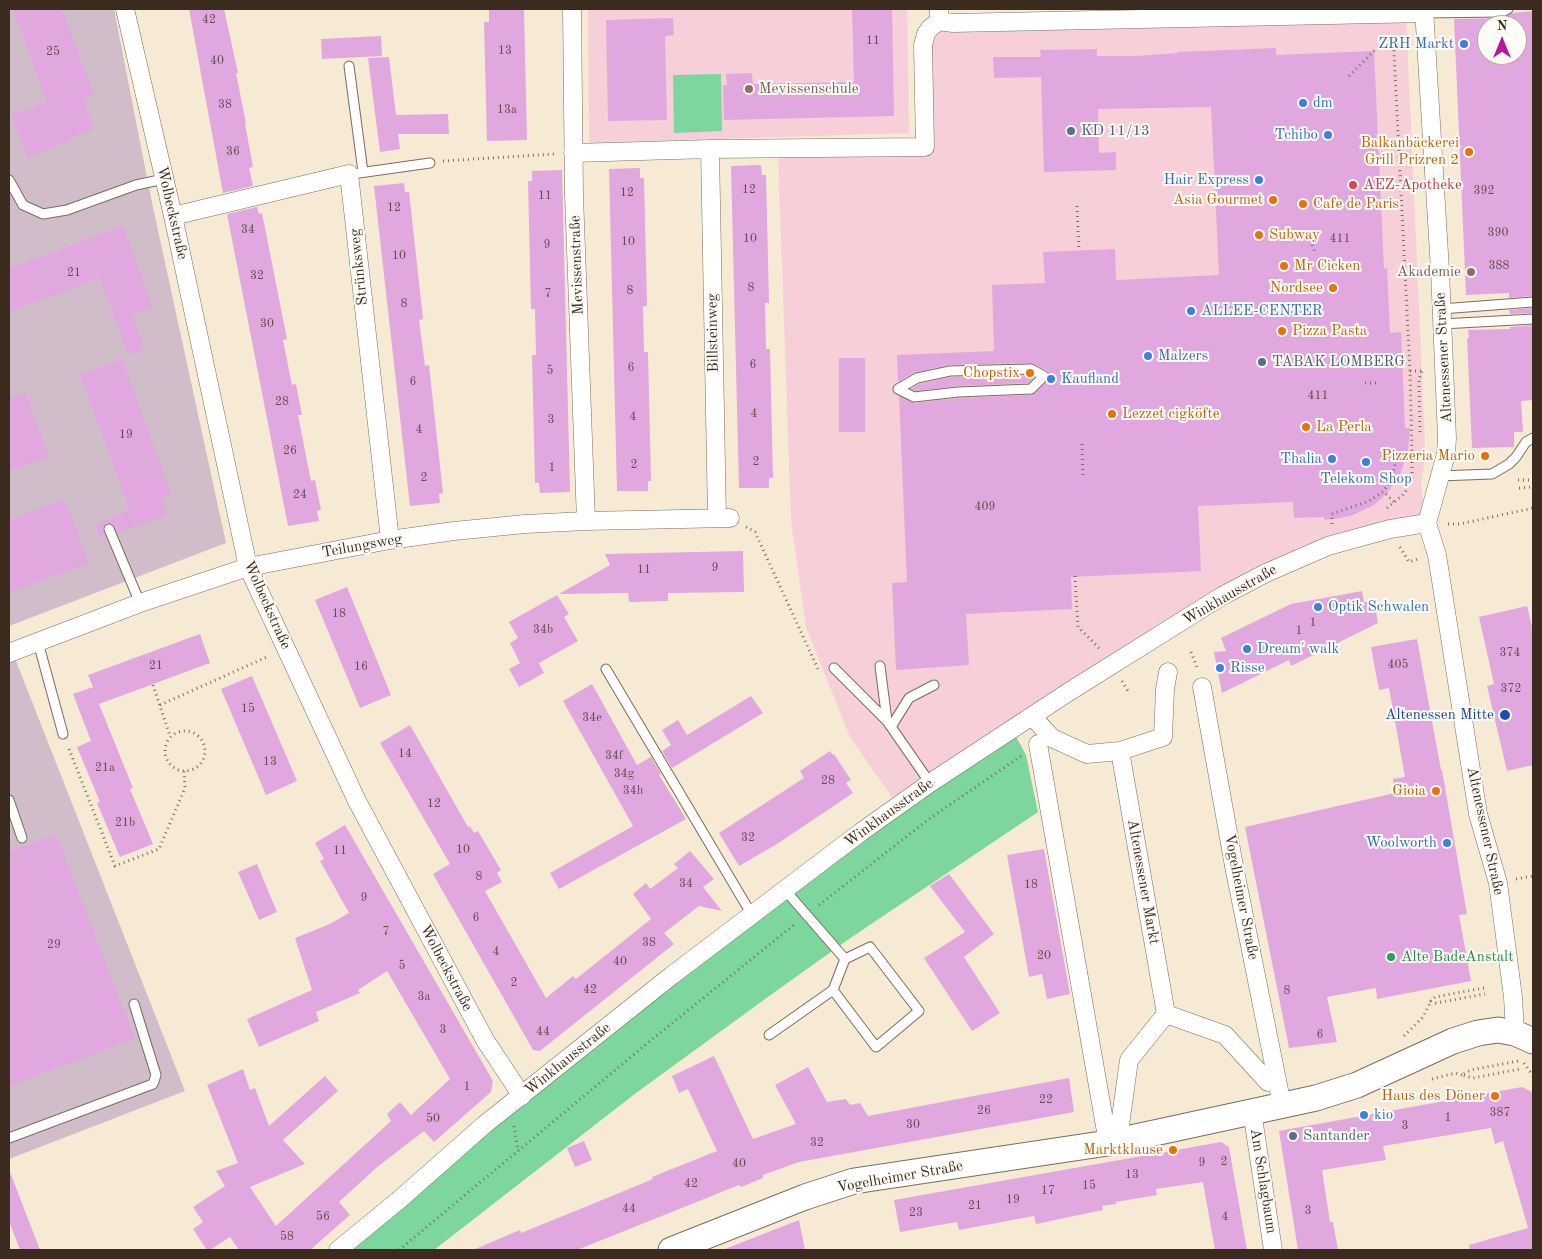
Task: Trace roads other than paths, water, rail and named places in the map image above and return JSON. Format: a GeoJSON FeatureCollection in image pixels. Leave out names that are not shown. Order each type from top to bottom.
{"type":"FeatureCollection","features":[{"type":"Feature","properties":{"kind":"main road","name":"Vogelheimer Straße"},"geometry":{"type":"LineString","coordinates":[[671,1250],[805,1197],[854,1181],[1114,1134],[1252,1112],[1340,1092],[1453,1041],[1478,1033],[1498,1030],[1524,1037]]}},
{"type":"Feature","properties":{"kind":"street","name":"Wolbeckstraße"},"geometry":{"type":"LineString","coordinates":[[125,9],[173,216],[248,567],[357,801],[485,1040],[522,1096]]}},
{"type":"Feature","properties":{"kind":"street","name":"Mevissenstraße"},"geometry":{"type":"LineString","coordinates":[[572,9],[574,153],[586,521]]}},
{"type":"Feature","properties":{"kind":"street"},"geometry":{"type":"LineString","coordinates":[[574,153],[710,148],[925,147],[923,46],[926,34],[939,15],[953,23],[1396,14],[1424,11]]}},
{"type":"Feature","properties":{"kind":"street","name":"Altenessener Straße"},"geometry":{"type":"LineString","coordinates":[[1424,11],[1447,438],[1446,454],[1439,476]]}},
{"type":"Feature","properties":{"kind":"street","name":"Billsteinweg"},"geometry":{"type":"LineString","coordinates":[[710,148],[723,518]]}},
{"type":"Feature","properties":{"kind":"street"},"geometry":{"type":"LineString","coordinates":[[173,216],[356,173]]}},
{"type":"Feature","properties":{"kind":"street","name":"Strünksweg"},"geometry":{"type":"LineString","coordinates":[[356,173],[390,540]]}},
{"type":"Feature","properties":{"kind":"street"},"geometry":{"type":"LineString","coordinates":[[1427,523],[1439,476]]}},
{"type":"Feature","properties":{"kind":"street","name":"Teilungsweg"},"geometry":{"type":"LineString","coordinates":[[9,652],[248,567],[390,540],[481,529],[586,521],[723,518]]}},
{"type":"Feature","properties":{"kind":"street","name":"Altenessener Straße"},"geometry":{"type":"LineString","coordinates":[[1427,523],[1437,554],[1478,814],[1498,883],[1513,997],[1524,1037]]}},
{"type":"Feature","properties":{"kind":"street","name":"Winkhausstraße"},"geometry":{"type":"LineString","coordinates":[[338,1250],[399,1200],[484,1125],[671,976],[930,783],[1222,596],[1266,573],[1328,546],[1390,529],[1427,523]]}},
{"type":"Feature","properties":{"kind":"street"},"geometry":{"type":"LineString","coordinates":[[1032,716],[1052,738],[1087,754],[1120,751],[1163,737],[1165,689],[1168,672]]}},
{"type":"Feature","properties":{"kind":"street","name":"Vogelheimer Straße"},"geometry":{"type":"LineString","coordinates":[[1202,687],[1234,866],[1282,1105]]}},
{"type":"Feature","properties":{"kind":"street"},"geometry":{"type":"LineString","coordinates":[[1038,744],[1114,1134]]}},
{"type":"Feature","properties":{"kind":"street","name":"Altenessener Markt"},"geometry":{"type":"LineString","coordinates":[[1120,751],[1166,1014]]}},
{"type":"Feature","properties":{"kind":"street"},"geometry":{"type":"LineString","coordinates":[[1114,1134],[1129,1060],[1166,1014],[1226,1035],[1268,1082]]}},
{"type":"Feature","properties":{"kind":"street","name":"Am Schlagbaum"},"geometry":{"type":"LineString","coordinates":[[1252,1112],[1274,1250]]}},
{"type":"Feature","properties":{"kind":"lane"},"geometry":{"type":"LineString","coordinates":[[1424,11],[1502,12],[1508,9]]}},
{"type":"Feature","properties":{"kind":"lane"},"geometry":{"type":"LineString","coordinates":[[349,66],[356,173],[430,163]]}},
{"type":"Feature","properties":{"kind":"lane"},"geometry":{"type":"LineString","coordinates":[[9,180],[23,205],[43,214],[67,210],[136,185],[164,179]]}},
{"type":"Feature","properties":{"kind":"lane"},"geometry":{"type":"LineString","coordinates":[[1441,316],[1533,302]]}},
{"type":"Feature","properties":{"kind":"lane"},"geometry":{"type":"LineString","coordinates":[[1441,316],[1533,319]]}},
{"type":"Feature","properties":{"kind":"lane"},"geometry":{"type":"LineString","coordinates":[[1031,369],[1044,376],[1031,389],[958,392],[914,397],[898,389],[917,378],[950,371],[1031,369]]}},
{"type":"Feature","properties":{"kind":"lane"},"geometry":{"type":"LineString","coordinates":[[1439,476],[1492,474],[1516,458],[1526,442],[1533,438]]}},
{"type":"Feature","properties":{"kind":"lane"},"geometry":{"type":"LineString","coordinates":[[109,529],[140,604]]}},
{"type":"Feature","properties":{"kind":"lane"},"geometry":{"type":"LineString","coordinates":[[38,642],[63,734]]}},
{"type":"Feature","properties":{"kind":"lane"},"geometry":{"type":"LineString","coordinates":[[880,666],[889,724]]}},
{"type":"Feature","properties":{"kind":"lane"},"geometry":{"type":"LineString","coordinates":[[834,668],[889,724],[930,783]]}},
{"type":"Feature","properties":{"kind":"lane"},"geometry":{"type":"LineString","coordinates":[[606,669],[752,915]]}},
{"type":"Feature","properties":{"kind":"lane"},"geometry":{"type":"LineString","coordinates":[[889,724],[909,698],[934,685]]}},
{"type":"Feature","properties":{"kind":"lane"},"geometry":{"type":"LineString","coordinates":[[9,800],[22,838]]}},
{"type":"Feature","properties":{"kind":"lane"},"geometry":{"type":"LineString","coordinates":[[785,890],[845,959]]}},
{"type":"Feature","properties":{"kind":"lane"},"geometry":{"type":"LineString","coordinates":[[769,1036],[833,990],[845,959],[870,947],[920,1011],[876,1047],[833,990]]}},
{"type":"Feature","properties":{"kind":"lane"},"geometry":{"type":"LineString","coordinates":[[9,1138],[153,1084],[156,1075],[134,1004]]}},
{"type":"Feature","properties":{"kind":"place","name":"ZRH Markt"},"geometry":{"type":"Point","coordinates":[1464,44]}},
{"type":"Feature","properties":{"kind":"place","name":"Mevissenschule"},"geometry":{"type":"Point","coordinates":[749,89]}},
{"type":"Feature","properties":{"kind":"place","name":"dm"},"geometry":{"type":"Point","coordinates":[1303,103]}},
{"type":"Feature","properties":{"kind":"place","name":"KD 11/13"},"geometry":{"type":"Point","coordinates":[1071,131]}},
{"type":"Feature","properties":{"kind":"place","name":"Tchibo"},"geometry":{"type":"Point","coordinates":[1328,135]}},
{"type":"Feature","properties":{"kind":"place","name":"Balkanbäckerei Grill Prizren 2"},"geometry":{"type":"Point","coordinates":[1469,152]}},
{"type":"Feature","properties":{"kind":"place","name":"Hair Express"},"geometry":{"type":"Point","coordinates":[1259,180]}},
{"type":"Feature","properties":{"kind":"place","name":"AEZ-Apotheke"},"geometry":{"type":"Point","coordinates":[1353,185]}},
{"type":"Feature","properties":{"kind":"place","name":"Asia Gourmet"},"geometry":{"type":"Point","coordinates":[1273,200]}},
{"type":"Feature","properties":{"kind":"place","name":"Cafe de Paris"},"geometry":{"type":"Point","coordinates":[1303,204]}},
{"type":"Feature","properties":{"kind":"place","name":"Subway"},"geometry":{"type":"Point","coordinates":[1259,235]}},
{"type":"Feature","properties":{"kind":"place","name":"Mr Cicken"},"geometry":{"type":"Point","coordinates":[1284,266]}},
{"type":"Feature","properties":{"kind":"place","name":"Akademie"},"geometry":{"type":"Point","coordinates":[1471,272]}},
{"type":"Feature","properties":{"kind":"place","name":"Nordsee"},"geometry":{"type":"Point","coordinates":[1333,288]}},
{"type":"Feature","properties":{"kind":"place","name":"ALLEE-CENTER"},"geometry":{"type":"Point","coordinates":[1191,311]}},
{"type":"Feature","properties":{"kind":"place","name":"Pizza Pasta"},"geometry":{"type":"Point","coordinates":[1282,331]}},
{"type":"Feature","properties":{"kind":"place","name":"Malzers"},"geometry":{"type":"Point","coordinates":[1148,356]}},
{"type":"Feature","properties":{"kind":"place","name":"TABAK LOMBERG"},"geometry":{"type":"Point","coordinates":[1262,362]}},
{"type":"Feature","properties":{"kind":"place","name":"Chopstix"},"geometry":{"type":"Point","coordinates":[1030,373]}},
{"type":"Feature","properties":{"kind":"place","name":"Kaufland"},"geometry":{"type":"Point","coordinates":[1051,379]}},
{"type":"Feature","properties":{"kind":"place","name":"Lezzet cigköfte"},"geometry":{"type":"Point","coordinates":[1112,414]}},
{"type":"Feature","properties":{"kind":"place","name":"La Perla"},"geometry":{"type":"Point","coordinates":[1306,427]}},
{"type":"Feature","properties":{"kind":"place","name":"Pizzeria Mario"},"geometry":{"type":"Point","coordinates":[1485,456]}},
{"type":"Feature","properties":{"kind":"place","name":"Thalia"},"geometry":{"type":"Point","coordinates":[1332,459]}},
{"type":"Feature","properties":{"kind":"place","name":"Telekom Shop"},"geometry":{"type":"Point","coordinates":[1366,462]}},
{"type":"Feature","properties":{"kind":"place","name":"Optik Schwalen"},"geometry":{"type":"Point","coordinates":[1318,607]}},
{"type":"Feature","properties":{"kind":"place","name":"Dream' walk"},"geometry":{"type":"Point","coordinates":[1247,649]}},
{"type":"Feature","properties":{"kind":"place","name":"Risse"},"geometry":{"type":"Point","coordinates":[1220,668]}},
{"type":"Feature","properties":{"kind":"place","name":"Altenessen Mitte"},"geometry":{"type":"Point","coordinates":[1505,715]}},
{"type":"Feature","properties":{"kind":"place","name":"Gioia"},"geometry":{"type":"Point","coordinates":[1436,791]}},
{"type":"Feature","properties":{"kind":"place","name":"Woolworth"},"geometry":{"type":"Point","coordinates":[1447,843]}},
{"type":"Feature","properties":{"kind":"place","name":"Alte BadeAnstalt"},"geometry":{"type":"Point","coordinates":[1391,957]}},
{"type":"Feature","properties":{"kind":"place","name":"Haus des Döner"},"geometry":{"type":"Point","coordinates":[1495,1096]}},
{"type":"Feature","properties":{"kind":"place","name":"kio"},"geometry":{"type":"Point","coordinates":[1364,1115]}},
{"type":"Feature","properties":{"kind":"place","name":"Santander"},"geometry":{"type":"Point","coordinates":[1293,1136]}},
{"type":"Feature","properties":{"kind":"place","name":"Marktklause"},"geometry":{"type":"Point","coordinates":[1173,1150]}}]}
